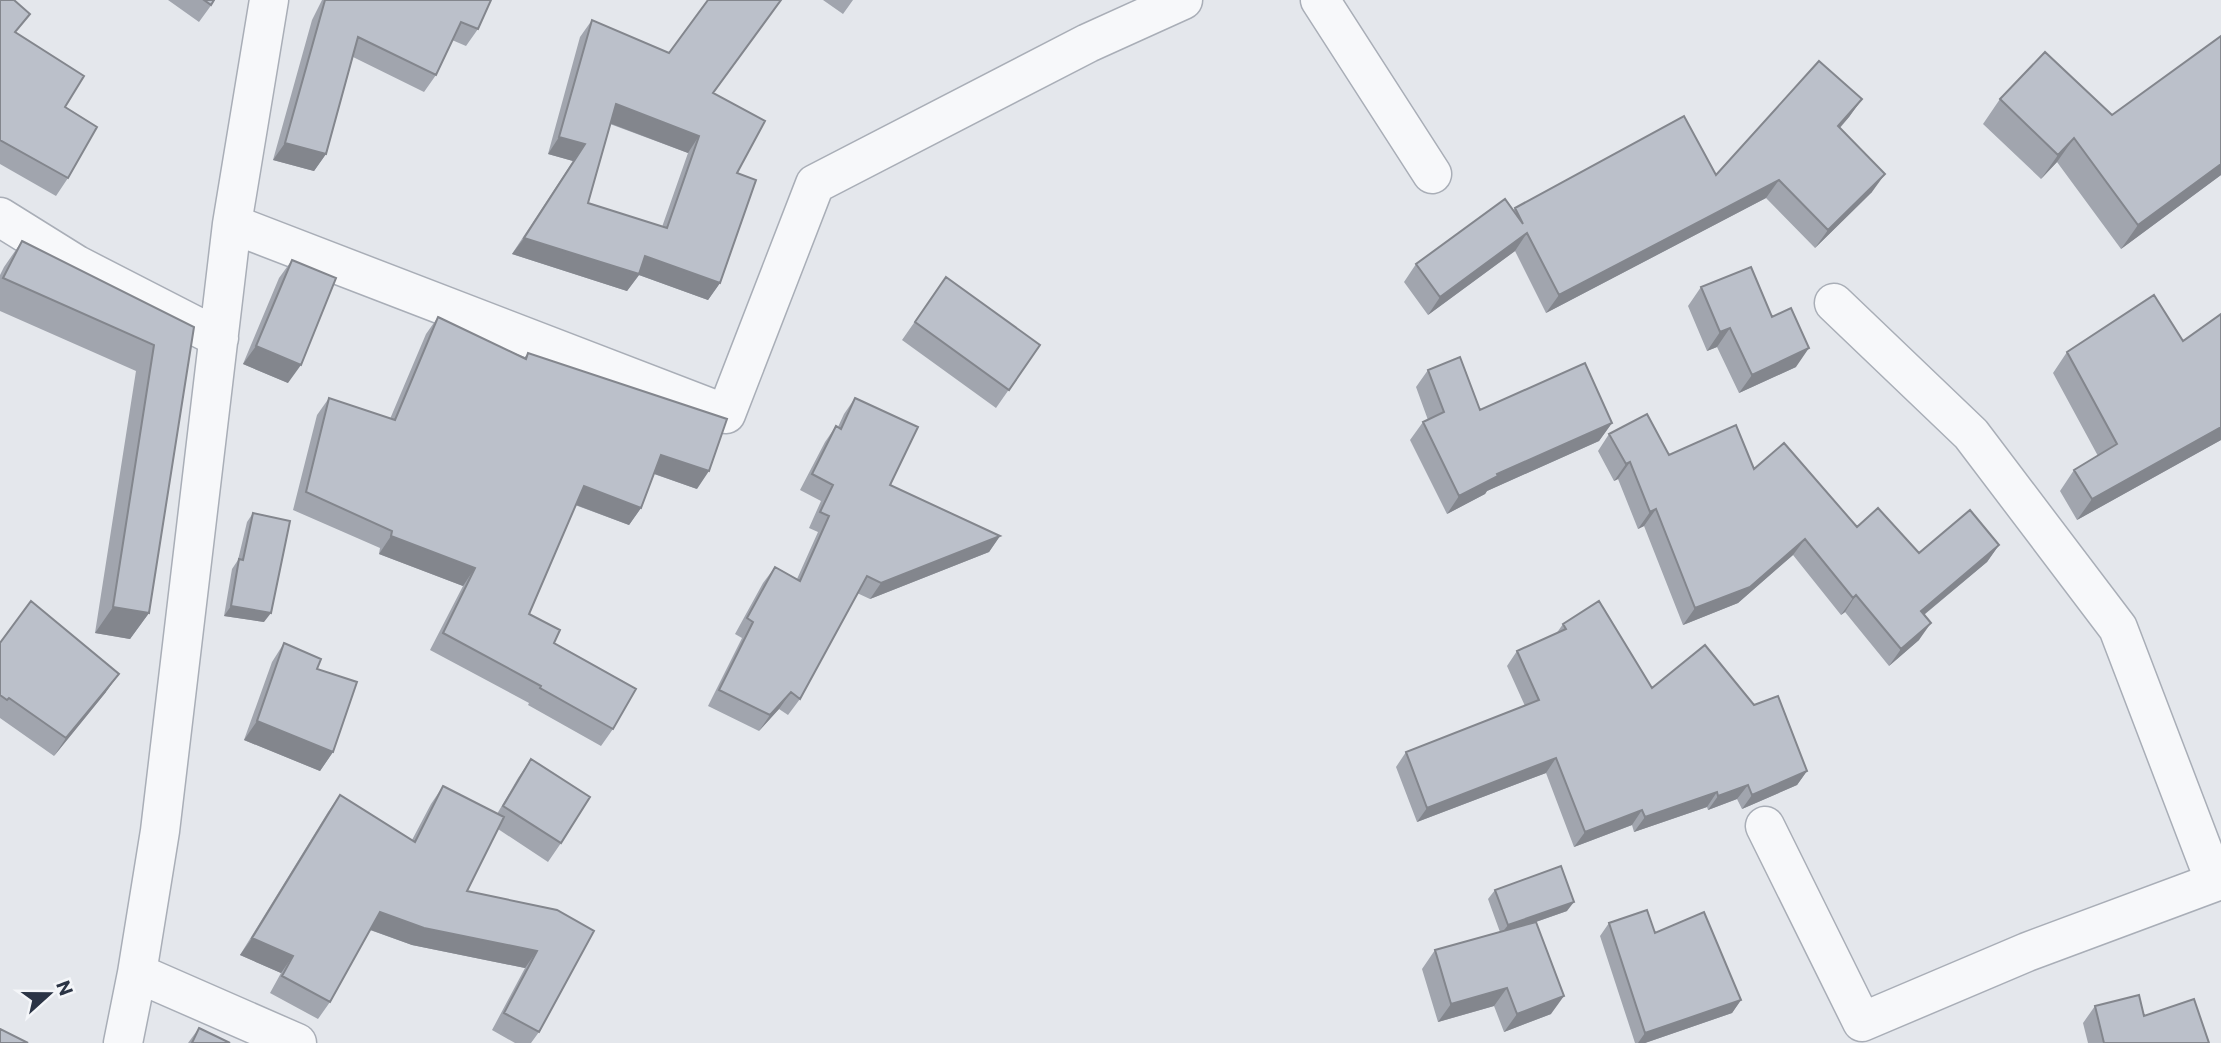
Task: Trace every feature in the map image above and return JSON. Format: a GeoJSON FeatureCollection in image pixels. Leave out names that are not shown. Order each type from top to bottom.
{"type":"FeatureCollection","features":[{"type":"Feature","properties":{"kind":"street"},"geometry":{"type":"LineString","coordinates":[[123,1043],[160,831],[232,224],[269,0]]}},
{"type":"Feature","properties":{"kind":"street"},"geometry":{"type":"LineString","coordinates":[[232,224],[726,414],[815,184],[1088,43],[1183,0]]}},
{"type":"Feature","properties":{"kind":"street"},"geometry":{"type":"LineString","coordinates":[[1320,0],[1432,174]]}},
{"type":"Feature","properties":{"kind":"street"},"geometry":{"type":"LineString","coordinates":[[0,218],[77,265],[219,338]]}},
{"type":"Feature","properties":{"kind":"street"},"geometry":{"type":"LineString","coordinates":[[1765,826],[1862,1022],[2027,952],[2216,882],[2118,628],[1971,434],[1835,303]]}},
{"type":"Feature","properties":{"kind":"street"},"geometry":{"type":"LineString","coordinates":[[137,973],[297,1043]]}},
{"type":"Feature","properties":{"kind":"building"},"geometry":{"type":"Polygon","coordinates":[[[0,0],[14,0],[30,14],[15,32],[84,76],[65,107],[97,127],[68,178],[0,140],[0,0]]]}},
{"type":"Feature","properties":{"kind":"building"},"geometry":{"type":"Polygon","coordinates":[[[325,0],[491,0],[478,29],[461,22],[436,75],[358,37],[326,154],[285,143],[325,0]]]}},
{"type":"Feature","properties":{"kind":"building"},"geometry":{"type":"Polygon","coordinates":[[[708,0],[781,0],[713,93],[765,121],[737,173],[756,180],[720,283],[645,256],[639,274],[524,238],[585,144],[559,137],[592,20],[669,53],[708,0]],[[616,104],[588,203],[667,228],[699,136],[616,104]]]}},
{"type":"Feature","properties":{"kind":"building"},"geometry":{"type":"Polygon","coordinates":[[[2221,36],[2221,164],[2138,225],[2074,138],[2058,155],[2000,99],[2045,52],[2112,115],[2221,36]]]}},
{"type":"Feature","properties":{"kind":"building"},"geometry":{"type":"Polygon","coordinates":[[[1819,61],[1862,99],[1838,126],[1885,174],[1828,230],[1779,180],[1559,295],[1527,233],[1440,297],[1416,264],[1505,199],[1523,224],[1515,208],[1684,116],[1716,175],[1819,61]]]}},
{"type":"Feature","properties":{"kind":"building"},"geometry":{"type":"Polygon","coordinates":[[[22,241],[194,327],[149,613],[113,607],[154,345],[3,278],[22,241]]]}},
{"type":"Feature","properties":{"kind":"building"},"geometry":{"type":"Polygon","coordinates":[[[292,260],[336,278],[301,365],[256,346],[292,260]]]}},
{"type":"Feature","properties":{"kind":"building"},"geometry":{"type":"Polygon","coordinates":[[[1751,267],[1772,317],[1791,308],[1809,348],[1752,375],[1730,328],[1720,332],[1701,287],[1751,267]]]}},
{"type":"Feature","properties":{"kind":"building"},"geometry":{"type":"Polygon","coordinates":[[[946,277],[1040,345],[1009,390],[915,322],[946,277]]]}},
{"type":"Feature","properties":{"kind":"building"},"geometry":{"type":"Polygon","coordinates":[[[2154,295],[2183,341],[2221,314],[2221,427],[2092,499],[2074,470],[2117,444],[2067,352],[2154,295]]]}},
{"type":"Feature","properties":{"kind":"building"},"geometry":{"type":"Polygon","coordinates":[[[438,317],[526,359],[528,353],[727,419],[709,471],[661,455],[641,508],[584,486],[529,614],[560,630],[554,643],[636,689],[613,729],[443,633],[475,568],[391,536],[392,531],[306,492],[329,398],[395,420],[438,317]]]}},
{"type":"Feature","properties":{"kind":"building"},"geometry":{"type":"Polygon","coordinates":[[[1460,357],[1480,410],[1585,363],[1612,423],[1497,474],[1498,476],[1459,496],[1423,422],[1444,412],[1428,370],[1460,357]]]}},
{"type":"Feature","properties":{"kind":"building"},"geometry":{"type":"Polygon","coordinates":[[[855,398],[918,427],[890,485],[1000,536],[881,583],[867,576],[800,699],[791,692],[770,715],[719,690],[753,622],[747,618],[775,567],[800,581],[829,516],[820,512],[833,485],[812,474],[836,426],[841,429],[855,398]]]}},
{"type":"Feature","properties":{"kind":"building"},"geometry":{"type":"Polygon","coordinates":[[[1647,414],[1669,455],[1736,425],[1754,469],[1784,443],[1857,527],[1878,508],[1919,553],[1970,510],[1999,545],[1921,611],[1931,623],[1901,649],[1856,595],[1853,598],[1805,539],[1750,587],[1695,608],[1656,509],[1650,512],[1630,462],[1626,464],[1609,434],[1647,414]]]}},
{"type":"Feature","properties":{"kind":"building"},"geometry":{"type":"Polygon","coordinates":[[[253,513],[290,521],[271,613],[231,606],[239,559],[243,560],[253,513]]]}},
{"type":"Feature","properties":{"kind":"building"},"geometry":{"type":"Polygon","coordinates":[[[31,601],[119,674],[66,738],[9,698],[7,700],[0,695],[0,643],[31,601]]]}},
{"type":"Feature","properties":{"kind":"building"},"geometry":{"type":"Polygon","coordinates":[[[1599,601],[1652,688],[1705,645],[1754,705],[1778,696],[1807,771],[1752,795],[1748,785],[1718,796],[1717,792],[1645,817],[1642,810],[1585,832],[1556,758],[1427,808],[1406,752],[1539,700],[1517,651],[1566,629],[1563,624],[1599,601]]]}},
{"type":"Feature","properties":{"kind":"building"},"geometry":{"type":"Polygon","coordinates":[[[284,643],[321,659],[317,669],[357,682],[333,752],[257,721],[284,643]]]}},
{"type":"Feature","properties":{"kind":"building"},"geometry":{"type":"Polygon","coordinates":[[[531,759],[590,797],[561,843],[503,806],[531,759]]]}},
{"type":"Feature","properties":{"kind":"building"},"geometry":{"type":"Polygon","coordinates":[[[443,786],[504,817],[467,891],[557,910],[594,931],[539,1032],[504,1013],[537,951],[424,928],[380,912],[330,1002],[282,976],[293,956],[252,938],[340,795],[415,842],[443,786]]]}},
{"type":"Feature","properties":{"kind":"building"},"geometry":{"type":"Polygon","coordinates":[[[1561,866],[1574,902],[1508,925],[1495,890],[1561,866]]]}},
{"type":"Feature","properties":{"kind":"building"},"geometry":{"type":"Polygon","coordinates":[[[1647,910],[1655,933],[1704,912],[1741,1000],[1645,1033],[1609,923],[1647,910]]]}},
{"type":"Feature","properties":{"kind":"building"},"geometry":{"type":"Polygon","coordinates":[[[1536,922],[1564,996],[1517,1014],[1507,988],[1451,1004],[1435,950],[1536,922]]]}},
{"type":"Feature","properties":{"kind":"building"},"geometry":{"type":"Polygon","coordinates":[[[2139,995],[2144,1016],[2194,999],[2209,1043],[2104,1043],[2095,1006],[2139,995]]]}},
{"type":"Feature","properties":{"kind":"building"},"geometry":{"type":"Polygon","coordinates":[[[199,1028],[230,1043],[192,1043],[199,1028]]]}},
{"type":"Feature","properties":{"kind":"building"},"geometry":{"type":"Polygon","coordinates":[[[0,1029],[28,1043],[0,1043],[0,1029]]]}}]}
